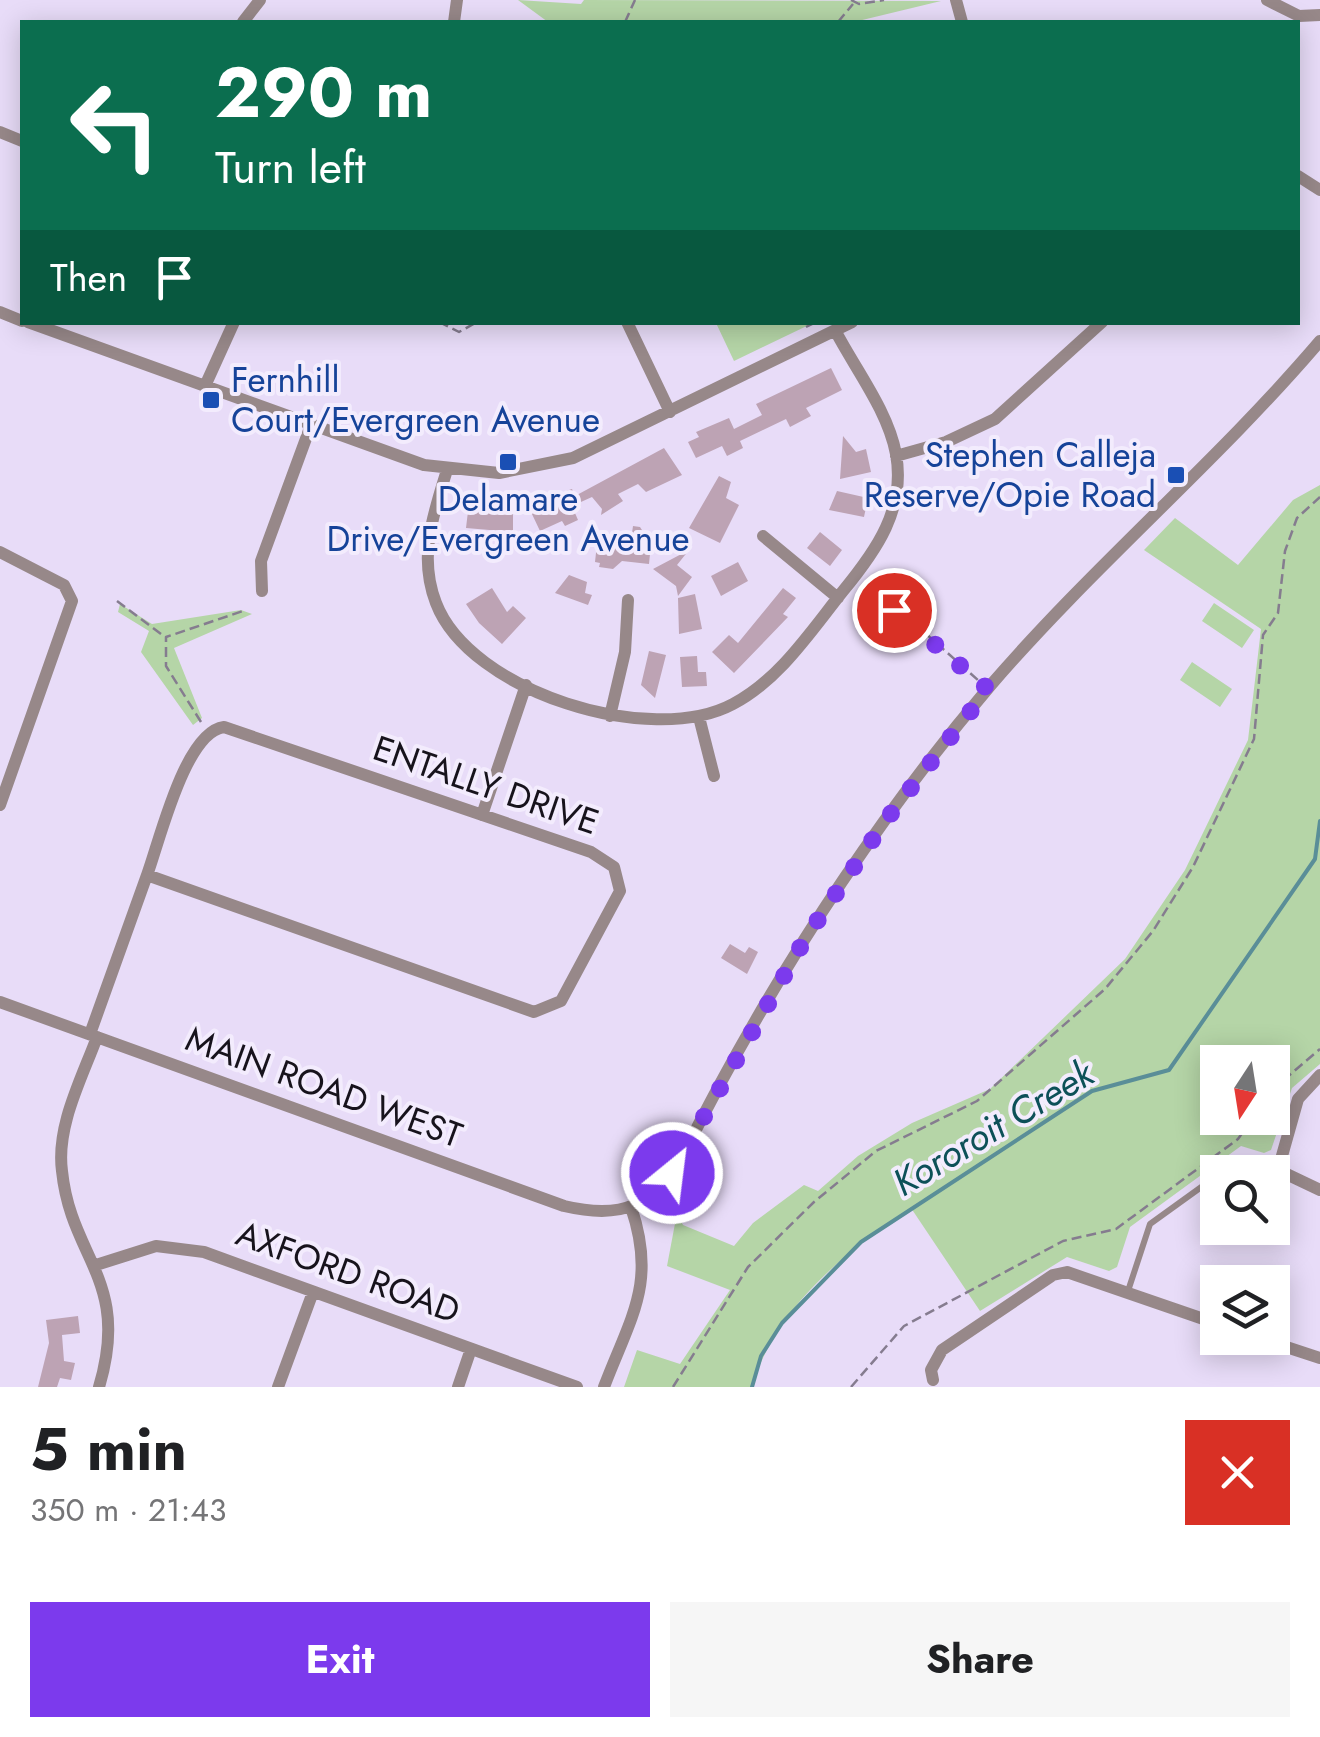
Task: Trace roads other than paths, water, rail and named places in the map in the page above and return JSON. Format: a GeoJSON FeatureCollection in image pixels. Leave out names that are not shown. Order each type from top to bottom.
{"type":"FeatureCollection","features":[{"type":"Feature","properties":{"kind":"street"},"geometry":{"type":"LineString","coordinates":[[245,20],[260,0]]}},
{"type":"Feature","properties":{"kind":"street"},"geometry":{"type":"LineString","coordinates":[[1267,0],[1299,16],[1320,14]]}},
{"type":"Feature","properties":{"kind":"street"},"geometry":{"type":"LineString","coordinates":[[33,325],[446,470],[499,473],[552,465],[847,325]]}},
{"type":"Feature","properties":{"kind":"street"},"geometry":{"type":"LineString","coordinates":[[204,386],[233,325]]}},
{"type":"Feature","properties":{"kind":"street"},"geometry":{"type":"LineString","coordinates":[[627,325],[670,412]]}},
{"type":"Feature","properties":{"kind":"street"},"geometry":{"type":"LineString","coordinates":[[896,456],[946,442],[994,419],[1099,325]]}},
{"type":"Feature","properties":{"kind":"street"},"geometry":{"type":"LineString","coordinates":[[446,470],[428,544],[435,602],[451,632],[476,658],[526,685],[610,716],[653,722],[699,717],[732,705],[774,674],[884,536],[896,496],[896,456],[885,422],[836,332]]}},
{"type":"Feature","properties":{"kind":"street"},"geometry":{"type":"LineString","coordinates":[[604,1387],[644,1272],[643,1244],[631,1207],[655,1193],[672,1173],[805,939],[886,820],[988,689],[1126,538],[1272,398],[1320,341]]}},
{"type":"Feature","properties":{"kind":"street"},"geometry":{"type":"LineString","coordinates":[[262,590],[261,561],[311,425]]}},
{"type":"Feature","properties":{"kind":"street"},"geometry":{"type":"LineString","coordinates":[[763,536],[838,598]]}},
{"type":"Feature","properties":{"kind":"street"},"geometry":{"type":"LineString","coordinates":[[0,552],[58,581],[68,589],[72,601],[0,805]]}},
{"type":"Feature","properties":{"kind":"street"},"geometry":{"type":"LineString","coordinates":[[610,716],[625,652],[628,600]]}},
{"type":"Feature","properties":{"kind":"street"},"geometry":{"type":"LineString","coordinates":[[482,815],[526,685]]}},
{"type":"Feature","properties":{"kind":"street"},"geometry":{"type":"LineString","coordinates":[[699,717],[714,776]]}},
{"type":"Feature","properties":{"kind":"street","name":"ENTALLY DRIVE"},"geometry":{"type":"LineString","coordinates":[[99,1387],[107,1352],[108,1313],[96,1265],[65,1188],[61,1155],[66,1124],[94,1036],[147,875],[195,745],[219,728],[591,852],[618,873],[616,903],[567,992],[547,1010],[517,1008],[147,875]]}},
{"type":"Feature","properties":{"kind":"street","name":"MAIN ROAD WEST"},"geometry":{"type":"LineString","coordinates":[[0,1002],[564,1206],[607,1213],[631,1207]]}},
{"type":"Feature","properties":{"kind":"street"},"geometry":{"type":"LineString","coordinates":[[1282,1155],[1298,1098],[1320,1075]]}},
{"type":"Feature","properties":{"kind":"street"},"geometry":{"type":"LineString","coordinates":[[1290,1176],[1320,1190]]}},
{"type":"Feature","properties":{"kind":"street","name":"AXFORD ROAD"},"geometry":{"type":"LineString","coordinates":[[96,1265],[137,1250],[188,1248],[577,1387]]}},
{"type":"Feature","properties":{"kind":"street"},"geometry":{"type":"LineString","coordinates":[[933,1380],[932,1370],[942,1350],[1053,1275],[1067,1272],[1200,1318]]}},
{"type":"Feature","properties":{"kind":"street"},"geometry":{"type":"LineString","coordinates":[[278,1387],[313,1292]]}},
{"type":"Feature","properties":{"kind":"street"},"geometry":{"type":"LineString","coordinates":[[1290,1348],[1320,1358]]}},
{"type":"Feature","properties":{"kind":"street"},"geometry":{"type":"LineString","coordinates":[[458,1387],[471,1349]]}},
{"type":"Feature","properties":{"kind":"lane"},"geometry":{"type":"LineString","coordinates":[[1127,1293],[1150,1224],[1200,1188]]}},
{"type":"Feature","properties":{"kind":"waterway","name":"Kororoit Creek"},"geometry":{"type":"LineString","coordinates":[[752,1387],[761,1356],[782,1323],[861,1242],[1092,1091],[1169,1070],[1315,859],[1320,821]]}},
{"type":"Feature","properties":{"kind":"place","name":"Fernhill Court/Evergreen Avenue"},"geometry":{"type":"Point","coordinates":[211,400]}},
{"type":"Feature","properties":{"kind":"place","name":"Delamare Drive/Evergreen Avenue"},"geometry":{"type":"Point","coordinates":[508,462]}},
{"type":"Feature","properties":{"kind":"place","name":"Stephen Calleja Reserve/Opie Road"},"geometry":{"type":"Point","coordinates":[1176,475]}}]}
